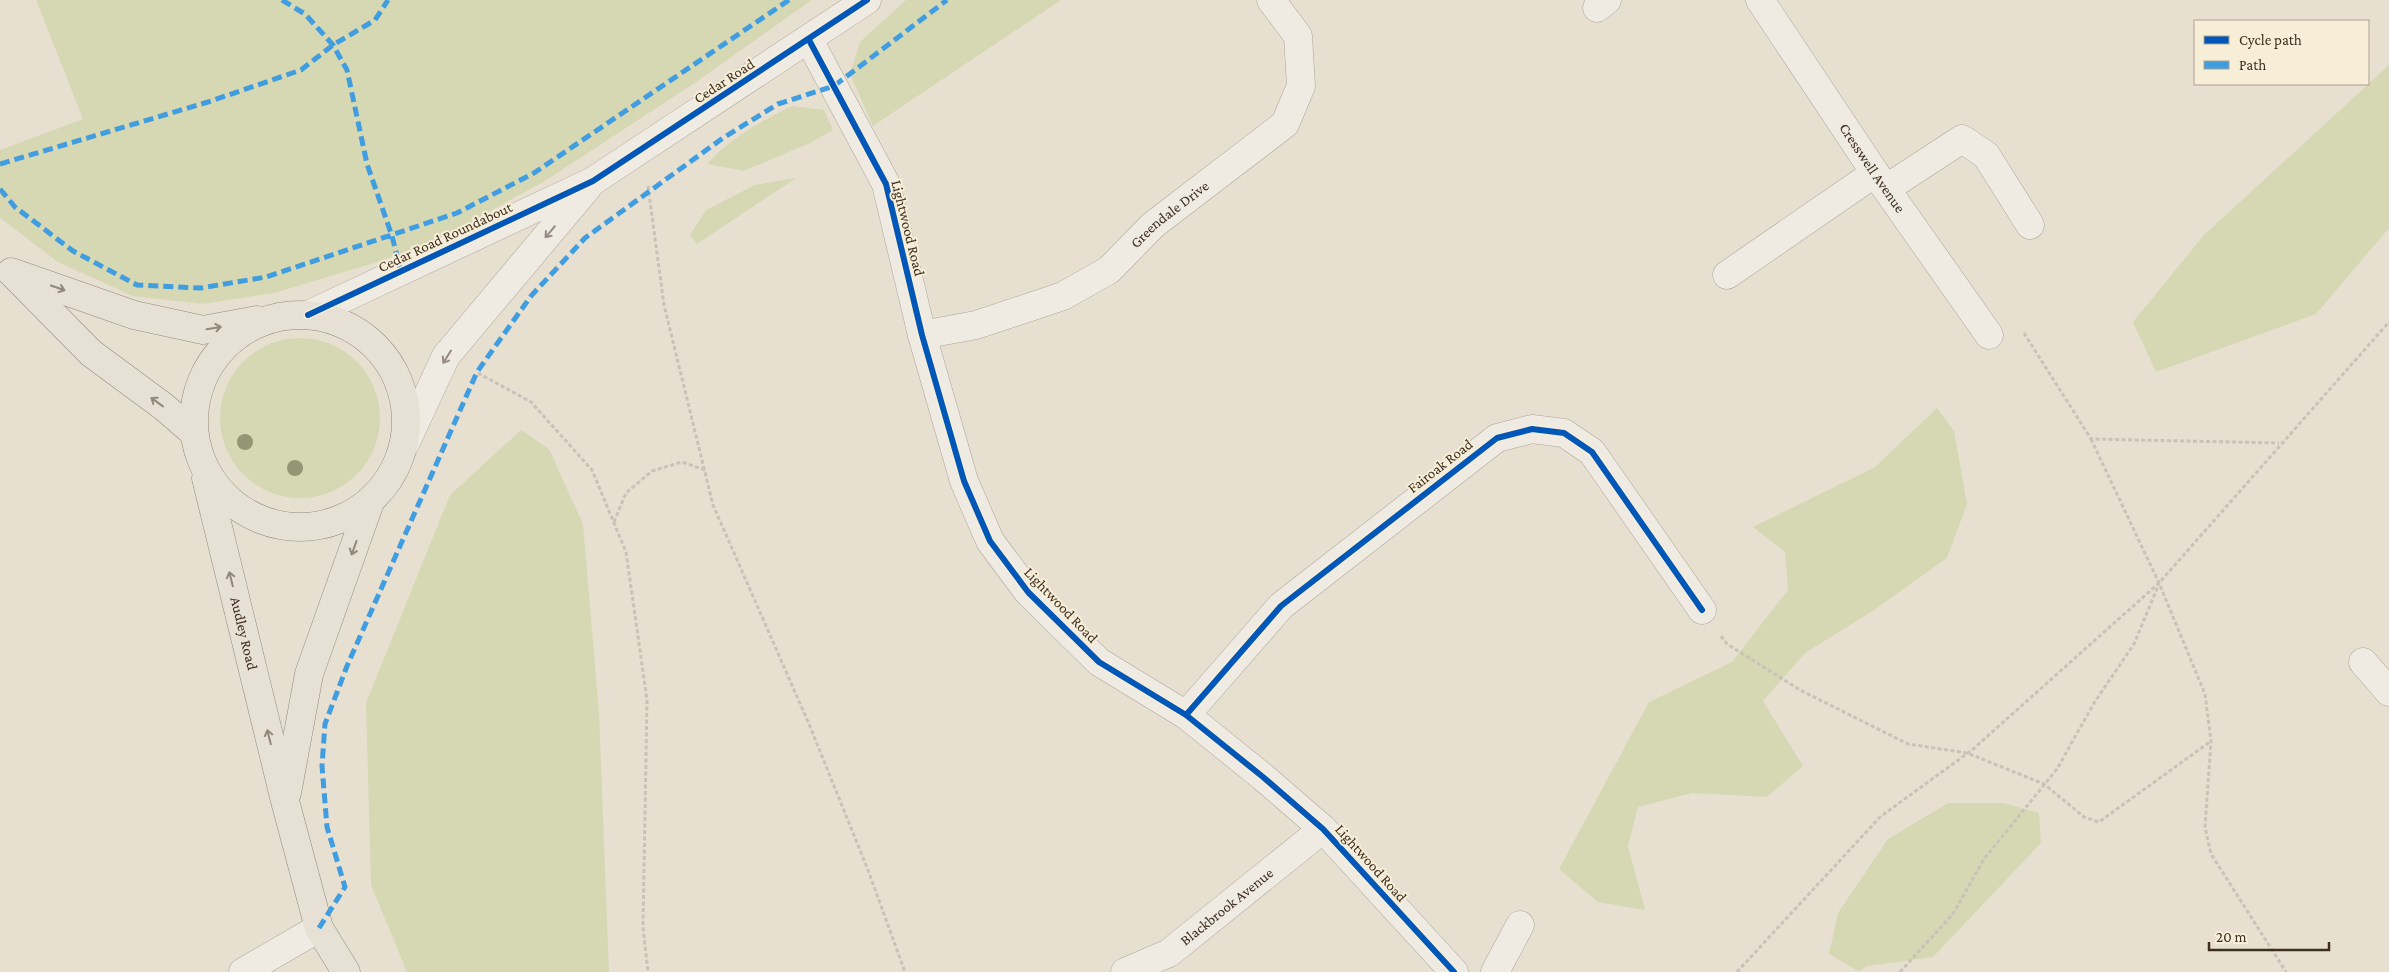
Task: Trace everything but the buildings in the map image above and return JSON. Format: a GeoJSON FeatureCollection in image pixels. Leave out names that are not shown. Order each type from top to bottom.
{"type":"FeatureCollection","features":[{"type":"Feature","properties":{"kind":"main road"},"geometry":{"type":"LineString","coordinates":[[6,266],[134,315],[203,330],[296,315]]}},
{"type":"Feature","properties":{"kind":"main road"},"geometry":{"type":"LineString","coordinates":[[6,266],[91,353],[164,407],[194,433]]}},
{"type":"Feature","properties":{"kind":"main road","name":"Cedar Road Roundabout"},"geometry":{"type":"LineString","coordinates":[[296,315],[342,323],[381,351],[401,385],[407,412],[405,444],[396,469],[370,502],[331,523],[302,528],[267,522],[228,500],[203,465],[194,433],[197,394],[214,358],[243,332],[296,315]]}},
{"type":"Feature","properties":{"kind":"main road","name":"Audley Road"},"geometry":{"type":"LineString","coordinates":[[203,465],[285,801],[319,928],[346,972]]}},
{"type":"Feature","properties":{"kind":"main road","name":"Audley Road"},"geometry":{"type":"LineString","coordinates":[[285,801],[309,674],[370,502]]}},
{"type":"Feature","properties":{"kind":"street","name":"Cedar Road"},"geometry":{"type":"LineString","coordinates":[[593,181],[867,0]]}},
{"type":"Feature","properties":{"kind":"street","name":"Greendale Drive"},"geometry":{"type":"LineString","coordinates":[[922,335],[976,325],[1062,296],[1110,270],[1153,224],[1286,124],[1302,86],[1298,36],[1271,0]]}},
{"type":"Feature","properties":{"kind":"street","name":"Cresswell Avenue"},"geometry":{"type":"LineString","coordinates":[[1760,0],[1881,180],[1989,335]]}},
{"type":"Feature","properties":{"kind":"street","name":"Lightwood Road"},"geometry":{"type":"LineString","coordinates":[[809,40],[886,184],[922,335],[964,481],[990,540],[1028,592],[1099,662],[1186,715],[1323,829],[1454,972]]}},
{"type":"Feature","properties":{"kind":"street"},"geometry":{"type":"LineString","coordinates":[[1727,275],[1881,180],[1962,139],[1986,155],[2030,224]]}},
{"type":"Feature","properties":{"kind":"street","name":"Cedar Road Roundabout"},"geometry":{"type":"LineString","coordinates":[[296,315],[593,181]]}},
{"type":"Feature","properties":{"kind":"street","name":"Cedar Road Roundabout"},"geometry":{"type":"LineString","coordinates":[[405,444],[446,356],[593,181]]}},
{"type":"Feature","properties":{"kind":"street","name":"Fairoak Road"},"geometry":{"type":"LineString","coordinates":[[1186,715],[1281,606],[1497,438],[1532,429],[1564,433],[1592,452],[1702,610]]}},
{"type":"Feature","properties":{"kind":"street"},"geometry":{"type":"LineString","coordinates":[[2363,662],[2389,692]]}},
{"type":"Feature","properties":{"kind":"street","name":"Blackbrook Avenue"},"geometry":{"type":"LineString","coordinates":[[1125,972],[1169,953],[1323,829]]}},
{"type":"Feature","properties":{"kind":"street"},"geometry":{"type":"LineString","coordinates":[[1495,972],[1520,925]]}},
{"type":"Feature","properties":{"kind":"street"},"geometry":{"type":"LineString","coordinates":[[243,972],[319,928]]}},
{"type":"Feature","properties":{"kind":"path"},"geometry":{"type":"LineString","coordinates":[[643,149],[664,305],[713,505],[809,724],[868,870],[905,972]]}},
{"type":"Feature","properties":{"kind":"path"},"geometry":{"type":"LineString","coordinates":[[1989,335],[2011,312],[2091,439],[2159,583],[2205,694],[2211,741],[2206,826],[2212,854],[2286,972]]}},
{"type":"Feature","properties":{"kind":"path"},"geometry":{"type":"LineString","coordinates":[[1737,972],[1880,817],[1967,753],[2159,583],[2280,443],[2389,322]]}},
{"type":"Feature","properties":{"kind":"path"},"geometry":{"type":"LineString","coordinates":[[446,356],[531,402],[592,470],[626,552],[647,700],[643,927],[648,972]]}},
{"type":"Feature","properties":{"kind":"path"},"geometry":{"type":"LineString","coordinates":[[2091,439],[2280,443]]}},
{"type":"Feature","properties":{"kind":"path"},"geometry":{"type":"LineString","coordinates":[[614,522],[626,493],[652,471],[682,462],[705,470]]}},
{"type":"Feature","properties":{"kind":"path"},"geometry":{"type":"LineString","coordinates":[[1900,972],[1953,914],[1984,859],[2057,769],[2094,703],[2134,644],[2159,583]]}},
{"type":"Feature","properties":{"kind":"path"},"geometry":{"type":"LineString","coordinates":[[1702,610],[1727,644],[1800,690],[1908,744],[1967,753],[2044,784],[2084,817],[2099,822],[2211,741]]}},
{"type":"Feature","properties":{"kind":"green space"},"geometry":{"type":"Polygon","coordinates":[[[36,0],[812,0],[693,84],[545,181],[443,237],[381,261],[274,293],[203,304],[133,296],[58,262],[0,218],[0,150],[83,119],[36,0]]]}},
{"type":"Feature","properties":{"kind":"green space"},"geometry":{"type":"Polygon","coordinates":[[[906,0],[1061,0],[873,126],[850,74],[860,42],[906,0]]]}},
{"type":"Feature","properties":{"kind":"green space"},"geometry":{"type":"Polygon","coordinates":[[[2389,65],[2389,228],[2316,314],[2156,372],[2133,322],[2204,235],[2389,65]]]}},
{"type":"Feature","properties":{"kind":"green space"},"geometry":{"type":"Polygon","coordinates":[[[792,106],[824,110],[833,130],[810,143],[744,171],[707,164],[746,131],[792,106]]]}},
{"type":"Feature","properties":{"kind":"green space"},"geometry":{"type":"Polygon","coordinates":[[[796,178],[697,244],[690,235],[706,210],[755,185],[796,178]]]}},
{"type":"Feature","properties":{"kind":"green space"},"geometry":{"type":"Polygon","coordinates":[[[300,338],[331,344],[351,356],[362,367],[374,387],[380,418],[374,449],[362,469],[351,480],[331,492],[300,498],[269,492],[249,480],[238,469],[226,449],[220,418],[226,387],[238,367],[249,356],[269,344],[300,338]]]}},
{"type":"Feature","properties":{"kind":"green space"},"geometry":{"type":"Polygon","coordinates":[[[1937,408],[1954,431],[1967,504],[1947,558],[1874,610],[1805,653],[1763,701],[1803,766],[1767,797],[1692,793],[1638,807],[1628,846],[1645,910],[1598,902],[1559,869],[1649,702],[1732,662],[1788,590],[1785,552],[1753,527],[1875,467],[1937,408]]]}},
{"type":"Feature","properties":{"kind":"green space"},"geometry":{"type":"Polygon","coordinates":[[[521,430],[549,449],[583,524],[599,713],[609,972],[407,972],[371,885],[366,703],[450,495],[521,430]]]}},
{"type":"Feature","properties":{"kind":"green space"},"geometry":{"type":"Polygon","coordinates":[[[1948,803],[2003,803],[2039,813],[2041,843],[1933,957],[1868,966],[1858,971],[1829,954],[1838,913],[1888,839],[1948,803]]]}},
{"type":"Feature","properties":{"kind":"marked path"},"geometry":{"type":"LineString","coordinates":[[282,0],[305,14],[333,45],[347,70],[367,164],[392,236],[401,272]]}},
{"type":"Feature","properties":{"kind":"marked path"},"geometry":{"type":"LineString","coordinates":[[0,164],[208,102],[301,70],[333,45],[375,20],[388,0]]}},
{"type":"Feature","properties":{"kind":"marked path"},"geometry":{"type":"LineString","coordinates":[[0,189],[15,207],[73,251],[137,285],[201,288],[266,277],[457,213],[534,173],[789,0]]}},
{"type":"Feature","properties":{"kind":"marked path"},"geometry":{"type":"LineString","coordinates":[[319,928],[345,887],[327,827],[322,766],[325,724],[347,666],[477,372],[531,296],[585,238],[723,138],[778,104],[834,86],[947,0]]}},
{"type":"Feature","properties":{"kind":"cycle path"},"geometry":{"type":"LineString","coordinates":[[308,315],[593,181],[867,0]]}},
{"type":"Feature","properties":{"kind":"cycle path"},"geometry":{"type":"LineString","coordinates":[[809,40],[886,184],[922,335],[964,481],[990,541],[1028,592],[1099,662],[1186,715],[1263,777],[1323,829],[1454,972]]}},
{"type":"Feature","properties":{"kind":"cycle path"},"geometry":{"type":"LineString","coordinates":[[1186,715],[1281,606],[1497,438],[1532,429],[1564,433],[1592,452],[1702,610]]}}]}
